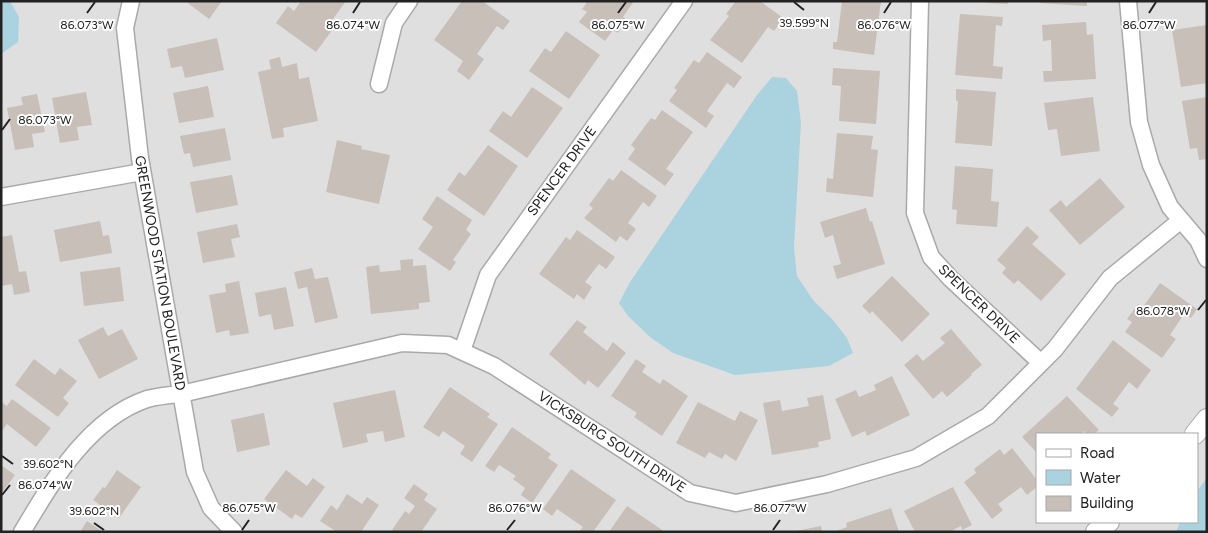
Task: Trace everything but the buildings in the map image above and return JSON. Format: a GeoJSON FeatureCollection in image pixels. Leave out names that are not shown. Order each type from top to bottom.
{"type":"FeatureCollection","features":[{"type":"Feature","properties":{"kind":"street","name":"GREENWOOD STATION BOULEVARD"},"geometry":{"type":"LineString","coordinates":[[132,1],[125,28],[142,172],[195,472],[211,508],[234,532]]}},
{"type":"Feature","properties":{"kind":"street"},"geometry":{"type":"LineString","coordinates":[[379,84],[394,23],[409,1]]}},
{"type":"Feature","properties":{"kind":"street","name":"SPENCER DRIVE"},"geometry":{"type":"LineString","coordinates":[[462,351],[488,275],[684,1]]}},
{"type":"Feature","properties":{"kind":"street","name":"SPENCER DRIVE"},"geometry":{"type":"LineString","coordinates":[[920,1],[915,213],[931,257],[951,279],[1041,363]]}},
{"type":"Feature","properties":{"kind":"street"},"geometry":{"type":"LineString","coordinates":[[1128,1],[1139,122],[1151,164],[1170,207],[1202,240],[1207,259]]}},
{"type":"Feature","properties":{"kind":"street"},"geometry":{"type":"LineString","coordinates":[[1,197],[142,172]]}},
{"type":"Feature","properties":{"kind":"street","name":"VICKSBURG SOUTH DRIVE"},"geometry":{"type":"LineString","coordinates":[[22,532],[66,464],[87,440],[108,421],[148,399],[181,394],[402,343],[448,344],[494,366],[690,492],[736,503],[827,484],[916,458],[988,416],[1055,349],[1110,278],[1181,220]]}},
{"type":"Feature","properties":{"kind":"street"},"geometry":{"type":"LineString","coordinates":[[1196,433],[1207,419]]}},
{"type":"Feature","properties":{"kind":"street"},"geometry":{"type":"LineString","coordinates":[[1096,532],[1108,523]]}},
{"type":"Feature","properties":{"kind":"shaded area"},"geometry":{"type":"Polygon","coordinates":[[[1,1],[1207,1],[1207,532],[1,532],[1,1]]]}},
{"type":"Feature","properties":{"kind":"water"},"geometry":{"type":"Polygon","coordinates":[[[1,1],[10,1],[19,17],[18,42],[1,54],[1,1]]]}},
{"type":"Feature","properties":{"kind":"water"},"geometry":{"type":"Polygon","coordinates":[[[772,77],[786,78],[797,91],[801,123],[794,247],[797,276],[813,300],[833,320],[847,338],[853,353],[829,366],[735,375],[673,353],[650,337],[628,316],[619,303],[630,282],[757,95],[772,77]]]}},
{"type":"Feature","properties":{"kind":"water"},"geometry":{"type":"Polygon","coordinates":[[[1207,478],[1207,532],[1176,532],[1180,523],[1198,523],[1198,490],[1207,478]]]}}]}
